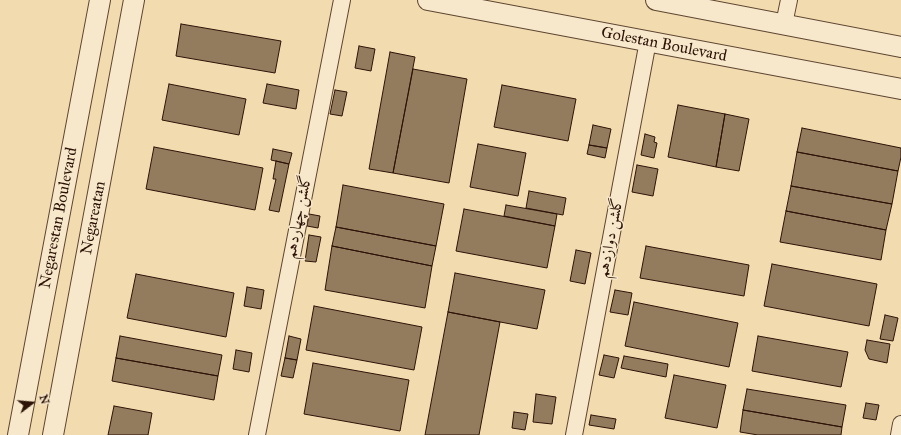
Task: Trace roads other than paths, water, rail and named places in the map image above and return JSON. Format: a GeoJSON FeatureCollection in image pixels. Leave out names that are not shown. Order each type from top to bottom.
{"type":"FeatureCollection","features":[{"type":"Feature","properties":{"kind":"street","name":"Negarestan Boulevard"},"geometry":{"type":"LineString","coordinates":[[18,435],[100,0]]}},
{"type":"Feature","properties":{"kind":"street","name":"Negareatan"},"geometry":{"type":"LineString","coordinates":[[53,435],[134,0]]}},
{"type":"Feature","properties":{"kind":"street","name":"گلشن چهاردهم"},"geometry":{"type":"LineString","coordinates":[[259,435],[342,0]]}},
{"type":"Feature","properties":{"kind":"street","name":"Golestan Boulevard"},"geometry":{"type":"LineString","coordinates":[[428,0],[901,89]]}},
{"type":"Feature","properties":{"kind":"street"},"geometry":{"type":"LineString","coordinates":[[656,0],[901,47]]}},
{"type":"Feature","properties":{"kind":"street"},"geometry":{"type":"LineString","coordinates":[[784,24],[789,0]]}},
{"type":"Feature","properties":{"kind":"street","name":"گلشن دوازدهم"},"geometry":{"type":"LineString","coordinates":[[574,435],[648,41]]}},
{"type":"Feature","properties":{"kind":"street"},"geometry":{"type":"LineString","coordinates":[[899,435],[901,424]]}}]}
